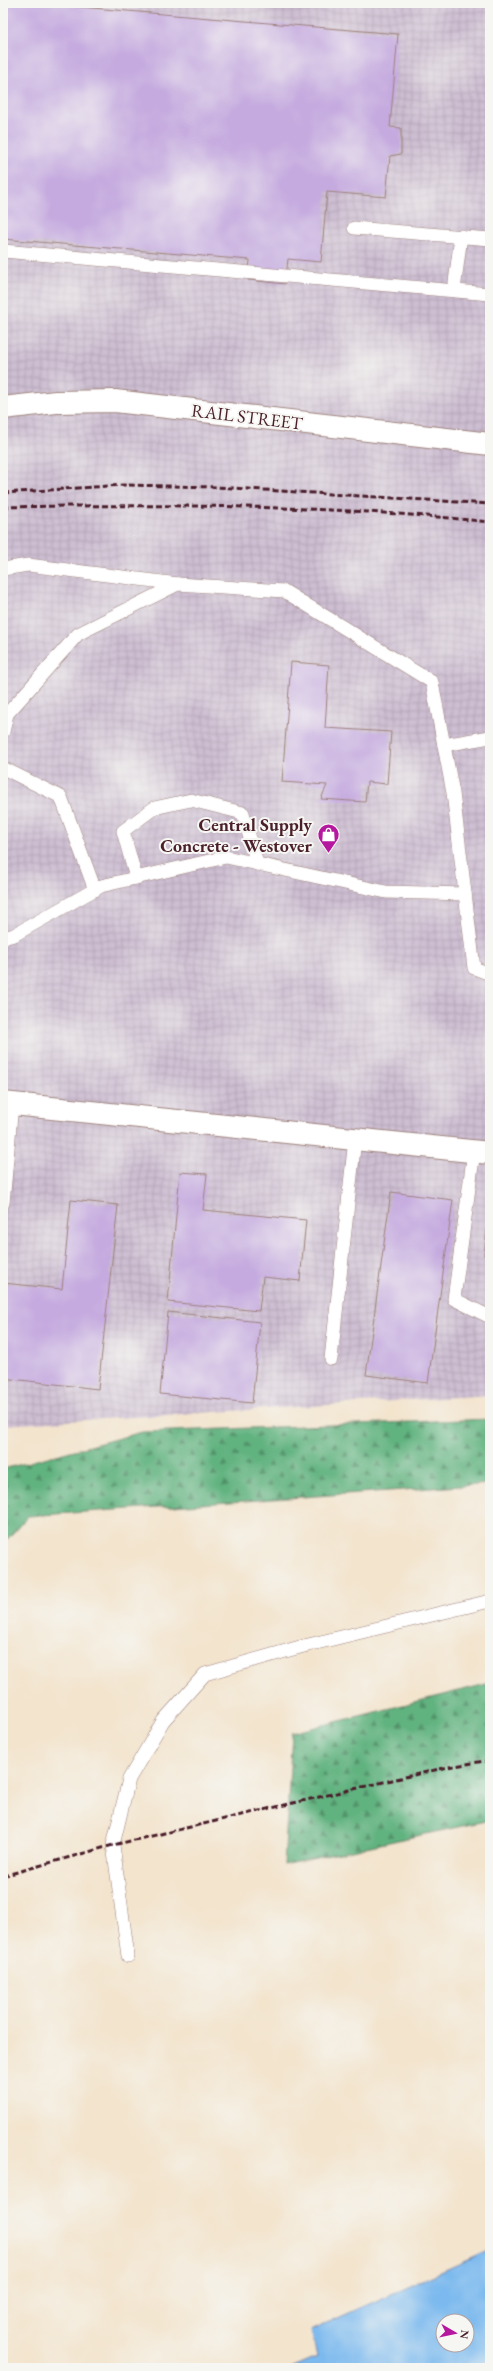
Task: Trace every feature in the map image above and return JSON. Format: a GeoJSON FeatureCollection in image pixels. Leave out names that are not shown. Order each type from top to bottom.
{"type":"FeatureCollection","features":[{"type":"Feature","properties":{"kind":"street","name":"RAIL STREET"},"geometry":{"type":"LineString","coordinates":[[3,408],[56,402],[115,401],[490,444]]}},
{"type":"Feature","properties":{"kind":"street"},"geometry":{"type":"LineString","coordinates":[[7,1104],[482,1152]]}},
{"type":"Feature","properties":{"kind":"lane"},"geometry":{"type":"LineString","coordinates":[[354,228],[490,239]]}},
{"type":"Feature","properties":{"kind":"lane"},"geometry":{"type":"LineString","coordinates":[[454,290],[461,236]]}},
{"type":"Feature","properties":{"kind":"lane"},"geometry":{"type":"LineString","coordinates":[[3,251],[490,294]]}},
{"type":"Feature","properties":{"kind":"lane"},"geometry":{"type":"LineString","coordinates":[[3,569],[28,565],[178,584],[284,591],[432,682],[453,792],[474,968],[490,974]]}},
{"type":"Feature","properties":{"kind":"lane"},"geometry":{"type":"LineString","coordinates":[[3,732],[7,714],[78,634],[178,584]]}},
{"type":"Feature","properties":{"kind":"lane"},"geometry":{"type":"LineString","coordinates":[[444,745],[490,737]]}},
{"type":"Feature","properties":{"kind":"lane"},"geometry":{"type":"LineString","coordinates":[[3,768],[61,797],[94,890]]}},
{"type":"Feature","properties":{"kind":"lane"},"geometry":{"type":"LineString","coordinates":[[136,878],[123,831],[154,808],[192,800],[243,813],[257,864]]}},
{"type":"Feature","properties":{"kind":"lane"},"geometry":{"type":"LineString","coordinates":[[3,938],[14,935],[94,890],[136,878],[226,857],[386,892],[465,894]]}},
{"type":"Feature","properties":{"kind":"lane"},"geometry":{"type":"LineString","coordinates":[[3,1203],[7,1104]]}},
{"type":"Feature","properties":{"kind":"lane"},"geometry":{"type":"LineString","coordinates":[[331,1359],[355,1139]]}},
{"type":"Feature","properties":{"kind":"lane"},"geometry":{"type":"LineString","coordinates":[[482,1152],[454,1299],[490,1317]]}},
{"type":"Feature","properties":{"kind":"lane"},"geometry":{"type":"LineString","coordinates":[[128,1956],[113,1845],[129,1779],[163,1721],[205,1674],[300,1647],[490,1601]]}},
{"type":"Feature","properties":{"kind":"shaded area"},"geometry":{"type":"Polygon","coordinates":[[[3,3],[490,3],[490,1395],[3,1425],[3,3]]]}},
{"type":"Feature","properties":{"kind":"green space"},"geometry":{"type":"Polygon","coordinates":[[[490,1419],[490,1484],[28,1516],[3,1544],[3,1469],[142,1432],[490,1419]]]}},
{"type":"Feature","properties":{"kind":"green space"},"geometry":{"type":"Polygon","coordinates":[[[490,1683],[490,1820],[284,1865],[292,1733],[490,1683]]]}},
{"type":"Feature","properties":{"kind":"water"},"geometry":{"type":"Polygon","coordinates":[[[490,2250],[490,2368],[291,2368],[317,2357],[311,2330],[490,2250]]]}},
{"type":"Feature","properties":{"kind":"building"},"geometry":{"type":"Polygon","coordinates":[[[3,3],[33,3],[398,34],[390,127],[401,128],[401,154],[390,156],[386,197],[327,192],[321,262],[288,259],[285,284],[248,280],[250,260],[3,239],[3,3]]]}},
{"type":"Feature","properties":{"kind":"building"},"geometry":{"type":"Polygon","coordinates":[[[291,662],[329,665],[325,728],[391,732],[387,784],[367,782],[365,802],[321,799],[327,785],[282,782],[291,662]]]}},
{"type":"Feature","properties":{"kind":"building"},"geometry":{"type":"Polygon","coordinates":[[[180,1172],[207,1174],[203,1210],[306,1220],[300,1281],[263,1277],[259,1311],[168,1302],[180,1172]]]}},
{"type":"Feature","properties":{"kind":"building"},"geometry":{"type":"Polygon","coordinates":[[[391,1192],[453,1200],[428,1383],[366,1375],[391,1192]]]}},
{"type":"Feature","properties":{"kind":"building"},"geometry":{"type":"Polygon","coordinates":[[[71,1200],[118,1205],[98,1389],[3,1378],[3,1283],[62,1289],[71,1200]]]}},
{"type":"Feature","properties":{"kind":"building"},"geometry":{"type":"Polygon","coordinates":[[[490,1213],[490,1256],[484,1255],[490,1213]]]}},
{"type":"Feature","properties":{"kind":"building"},"geometry":{"type":"Polygon","coordinates":[[[168,1312],[260,1322],[252,1403],[160,1394],[168,1312]]]}},
{"type":"Feature","properties":{"kind":"railway"},"geometry":{"type":"LineString","coordinates":[[3,493],[124,485],[216,487],[490,504]]}},
{"type":"Feature","properties":{"kind":"railway"},"geometry":{"type":"LineString","coordinates":[[3,507],[247,507],[368,512],[490,522]]}},
{"type":"Feature","properties":{"kind":"railway"},"geometry":{"type":"LineString","coordinates":[[3,1876],[113,1845],[448,1767],[490,1760]]}},
{"type":"Feature","properties":{"kind":"place","name":"Central Supply Concrete - Westover"},"geometry":{"type":"Point","coordinates":[328,854]}}]}
